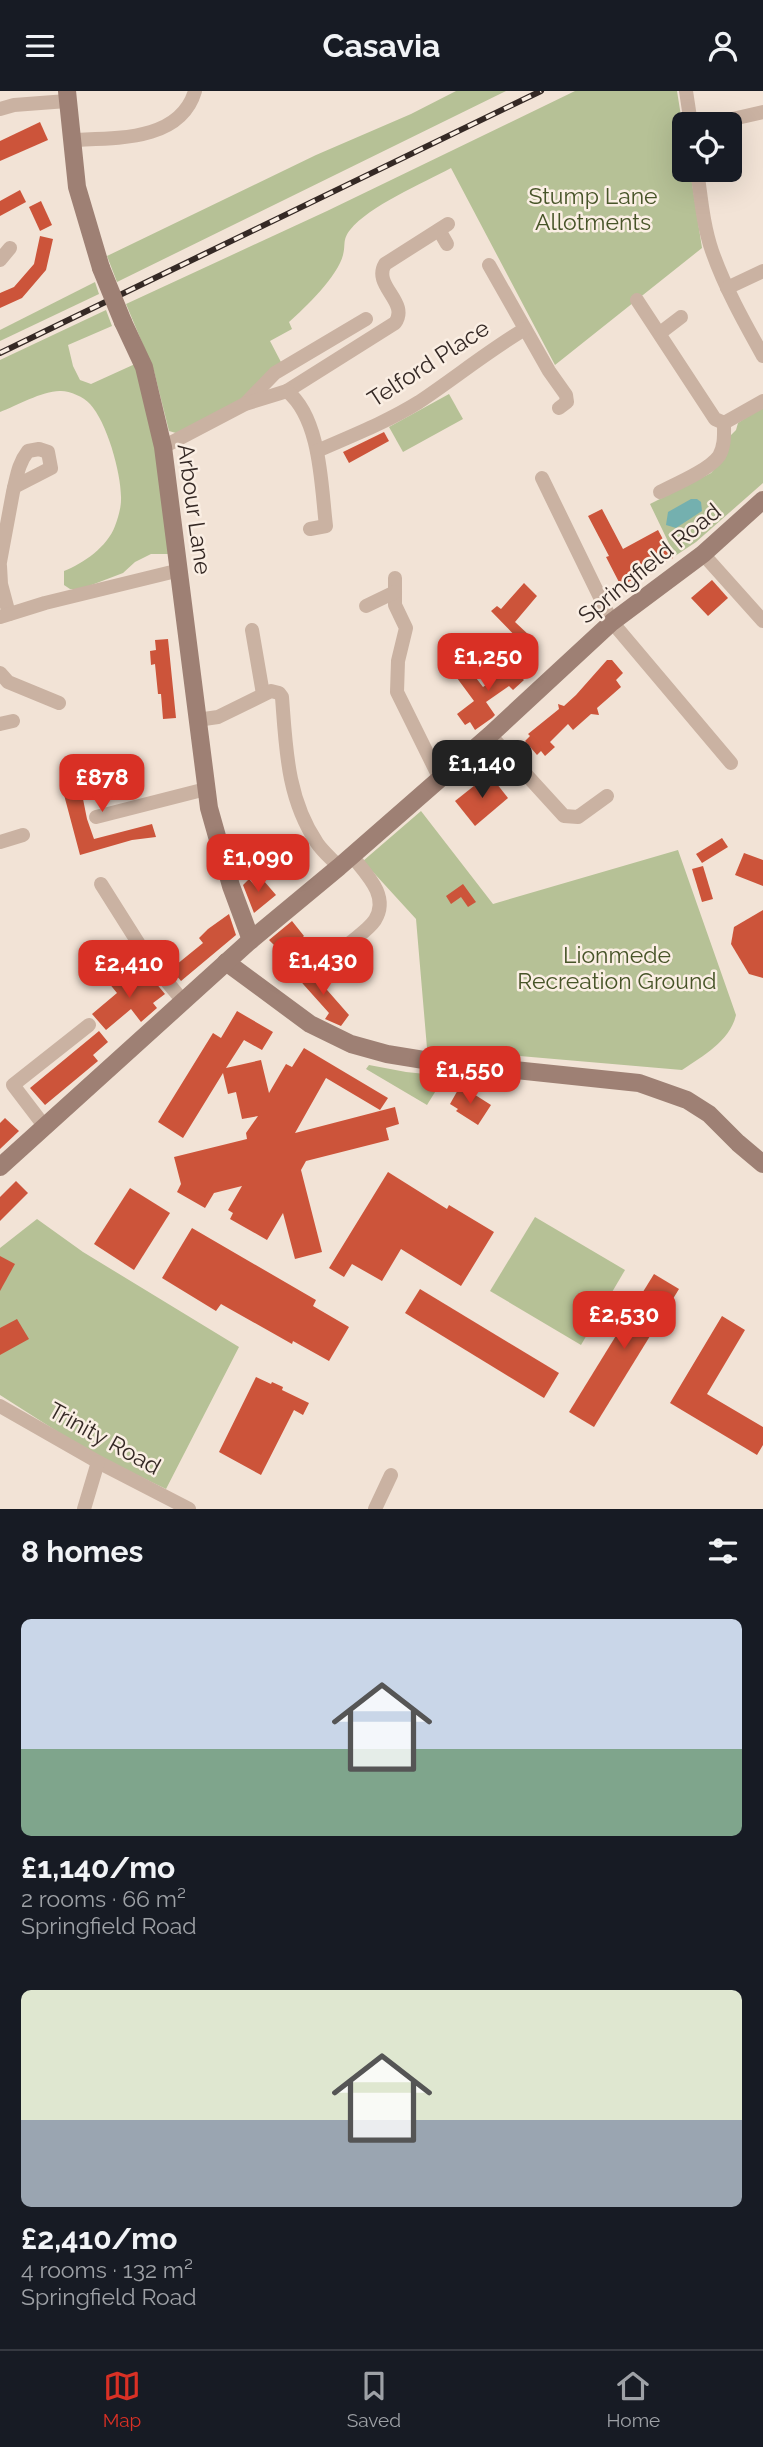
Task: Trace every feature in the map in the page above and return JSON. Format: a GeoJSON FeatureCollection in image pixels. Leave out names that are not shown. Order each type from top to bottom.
{"type":"FeatureCollection","features":[{"type":"Feature","properties":{"kind":"street"},"geometry":{"type":"LineString","coordinates":[[71,140],[153,132],[166,128],[186,110],[195,91]]}},
{"type":"Feature","properties":{"kind":"street"},"geometry":{"type":"LineString","coordinates":[[686,91],[689,112]]}},
{"type":"Feature","properties":{"kind":"street"},"geometry":{"type":"LineString","coordinates":[[0,109],[67,96]]}},
{"type":"Feature","properties":{"kind":"street","name":"Arbour Lane"},"geometry":{"type":"LineString","coordinates":[[67,96],[82,206],[101,268],[122,322],[144,367],[163,447],[206,789],[231,886],[251,940]]}},
{"type":"Feature","properties":{"kind":"street"},"geometry":{"type":"LineString","coordinates":[[742,116],[763,112]]}},
{"type":"Feature","properties":{"kind":"street"},"geometry":{"type":"LineString","coordinates":[[699,182],[707,232],[727,288],[763,356]]}},
{"type":"Feature","properties":{"kind":"street"},"geometry":{"type":"LineString","coordinates":[[163,447],[245,404],[287,391],[395,323],[399,310],[380,271],[385,264],[444,227],[447,244]]}},
{"type":"Feature","properties":{"kind":"street"},"geometry":{"type":"LineString","coordinates":[[0,260],[10,248]]}},
{"type":"Feature","properties":{"kind":"street","name":"Telford Place"},"geometry":{"type":"LineString","coordinates":[[489,265],[549,371],[566,395],[567,401],[559,408]]}},
{"type":"Feature","properties":{"kind":"street"},"geometry":{"type":"LineString","coordinates":[[727,288],[763,271]]}},
{"type":"Feature","properties":{"kind":"street"},"geometry":{"type":"LineString","coordinates":[[637,300],[715,419],[724,423]]}},
{"type":"Feature","properties":{"kind":"street"},"geometry":{"type":"LineString","coordinates":[[660,333],[681,317]]}},
{"type":"Feature","properties":{"kind":"street"},"geometry":{"type":"LineString","coordinates":[[245,404],[275,373],[366,319]]}},
{"type":"Feature","properties":{"kind":"street","name":"Telford Place"},"geometry":{"type":"LineString","coordinates":[[317,451],[416,404],[473,365],[486,352],[525,329]]}},
{"type":"Feature","properties":{"kind":"street"},"geometry":{"type":"LineString","coordinates":[[287,391],[308,421],[317,451],[326,526],[310,529]]}},
{"type":"Feature","properties":{"kind":"street"},"geometry":{"type":"LineString","coordinates":[[724,423],[763,401]]}},
{"type":"Feature","properties":{"kind":"street"},"geometry":{"type":"LineString","coordinates":[[660,492],[701,470],[718,457],[725,438],[724,423]]}},
{"type":"Feature","properties":{"kind":"street"},"geometry":{"type":"LineString","coordinates":[[541,478],[612,622],[731,763]]}},
{"type":"Feature","properties":{"kind":"street"},"geometry":{"type":"LineString","coordinates":[[15,487],[0,561],[4,616],[45,603],[180,570]]}},
{"type":"Feature","properties":{"kind":"street","name":"Springfield Road"},"geometry":{"type":"LineString","coordinates":[[0,1167],[226,962],[346,862],[490,735],[612,622],[703,554],[763,500]]}},
{"type":"Feature","properties":{"kind":"street"},"geometry":{"type":"LineString","coordinates":[[703,554],[763,621]]}},
{"type":"Feature","properties":{"kind":"street"},"geometry":{"type":"LineString","coordinates":[[366,606],[395,585],[395,605],[406,628],[398,661],[397,692],[440,779]]}},
{"type":"Feature","properties":{"kind":"street"},"geometry":{"type":"LineString","coordinates":[[252,630],[263,694]]}},
{"type":"Feature","properties":{"kind":"street"},"geometry":{"type":"LineString","coordinates":[[0,673],[8,683],[59,703]]}},
{"type":"Feature","properties":{"kind":"street"},"geometry":{"type":"LineString","coordinates":[[197,720],[218,717],[263,694],[275,691],[282,697],[289,776],[302,813],[318,844],[372,881],[380,897],[380,909],[374,921],[350,943],[355,949]]}},
{"type":"Feature","properties":{"kind":"street"},"geometry":{"type":"LineString","coordinates":[[490,735],[564,816],[578,817],[607,796]]}},
{"type":"Feature","properties":{"kind":"street"},"geometry":{"type":"LineString","coordinates":[[96,817],[206,789]]}},
{"type":"Feature","properties":{"kind":"street"},"geometry":{"type":"LineString","coordinates":[[0,842],[23,835]]}},
{"type":"Feature","properties":{"kind":"street"},"geometry":{"type":"LineString","coordinates":[[101,884],[149,960],[183,1000]]}},
{"type":"Feature","properties":{"kind":"street"},"geometry":{"type":"LineString","coordinates":[[226,962],[310,1024],[351,1044],[430,1061],[639,1083],[688,1100],[709,1114],[763,1164]]}},
{"type":"Feature","properties":{"kind":"street"},"geometry":{"type":"LineString","coordinates":[[45,1127],[13,1085],[89,1025]]}},
{"type":"Feature","properties":{"kind":"street","name":"Trinity Road"},"geometry":{"type":"LineString","coordinates":[[0,1406],[98,1462],[189,1509]]}},
{"type":"Feature","properties":{"kind":"street"},"geometry":{"type":"LineString","coordinates":[[84,1509],[98,1462]]}},
{"type":"Feature","properties":{"kind":"street"},"geometry":{"type":"LineString","coordinates":[[375,1509],[391,1475]]}},
{"type":"Feature","properties":{"kind":"green space"},"geometry":{"type":"Polygon","coordinates":[[[456,91],[506,91],[117,282],[107,256],[456,91]]]}},
{"type":"Feature","properties":{"kind":"green space","name":"Stump Lane Allotments"},"geometry":{"type":"Polygon","coordinates":[[[575,91],[677,91],[680,112],[672,112],[672,182],[692,182],[702,248],[555,365],[451,168],[383,204],[350,230],[340,263],[328,282],[289,322],[292,329],[270,341],[282,364],[237,403],[176,433],[169,431],[154,371],[126,304],[327,211],[575,91]]]}},
{"type":"Feature","properties":{"kind":"green space"},"geometry":{"type":"Polygon","coordinates":[[[95,282],[99,294],[0,341],[0,330],[95,282]]]}},
{"type":"Feature","properties":{"kind":"green space"},"geometry":{"type":"Polygon","coordinates":[[[106,310],[112,326],[68,345],[73,366],[80,380],[91,384],[135,364],[155,446],[169,554],[151,554],[135,562],[123,573],[81,589],[70,589],[64,585],[64,571],[87,559],[101,547],[111,534],[118,516],[121,489],[112,449],[96,412],[87,401],[73,393],[54,391],[0,412],[0,360],[106,310]]]}},
{"type":"Feature","properties":{"kind":"green space"},"geometry":{"type":"Polygon","coordinates":[[[449,394],[463,419],[403,452],[389,427],[449,394]]]}},
{"type":"Feature","properties":{"kind":"green space"},"geometry":{"type":"Polygon","coordinates":[[[763,406],[763,483],[696,542],[675,556],[650,504],[711,473],[723,459],[730,436],[738,423],[763,406]]]}},
{"type":"Feature","properties":{"kind":"green space","name":"Lionmede Recreation Ground"},"geometry":{"type":"Polygon","coordinates":[[[421,811],[493,904],[678,850],[736,1015],[728,1033],[715,1047],[682,1070],[427,1048],[416,919],[363,861],[421,811]]]}},
{"type":"Feature","properties":{"kind":"green space"},"geometry":{"type":"Polygon","coordinates":[[[369,1065],[445,1076],[427,1105],[366,1069],[369,1065]]]}},
{"type":"Feature","properties":{"kind":"green space"},"geometry":{"type":"Polygon","coordinates":[[[535,1217],[625,1270],[581,1345],[490,1291],[535,1217]]]}},
{"type":"Feature","properties":{"kind":"green space"},"geometry":{"type":"Polygon","coordinates":[[[37,1219],[83,1252],[239,1347],[166,1489],[91,1453],[0,1395],[0,1248],[37,1219]]]}},
{"type":"Feature","properties":{"kind":"water"},"geometry":{"type":"Polygon","coordinates":[[[691,499],[701,502],[702,511],[676,528],[666,525],[668,512],[691,499]]]}},
{"type":"Feature","properties":{"kind":"building"},"geometry":{"type":"Polygon","coordinates":[[[40,122],[48,140],[0,161],[0,141],[40,122]]]}},
{"type":"Feature","properties":{"kind":"building"},"geometry":{"type":"Polygon","coordinates":[[[20,190],[26,202],[0,216],[0,201],[20,190]]]}},
{"type":"Feature","properties":{"kind":"building"},"geometry":{"type":"Polygon","coordinates":[[[41,201],[52,225],[40,231],[29,207],[41,201]]]}},
{"type":"Feature","properties":{"kind":"building"},"geometry":{"type":"Polygon","coordinates":[[[40,236],[53,239],[46,270],[22,298],[0,308],[0,293],[14,287],[34,264],[40,236]]]}},
{"type":"Feature","properties":{"kind":"building"},"geometry":{"type":"Polygon","coordinates":[[[384,432],[389,441],[349,463],[343,452],[384,432]]]}},
{"type":"Feature","properties":{"kind":"building"},"geometry":{"type":"Polygon","coordinates":[[[602,509],[623,549],[658,530],[673,558],[621,586],[588,516],[602,509]]]}},
{"type":"Feature","properties":{"kind":"building"},"geometry":{"type":"Polygon","coordinates":[[[712,580],[728,598],[708,616],[691,598],[712,580]]]}},
{"type":"Feature","properties":{"kind":"building"},"geometry":{"type":"Polygon","coordinates":[[[524,583],[537,596],[515,622],[530,636],[523,644],[491,611],[497,606],[501,609],[524,583]]]}},
{"type":"Feature","properties":{"kind":"building"},"geometry":{"type":"Polygon","coordinates":[[[168,639],[176,718],[163,719],[161,694],[158,694],[155,664],[151,665],[150,651],[156,650],[155,640],[168,639]]]}},
{"type":"Feature","properties":{"kind":"building"},"geometry":{"type":"Polygon","coordinates":[[[515,658],[526,668],[521,677],[524,680],[513,690],[509,686],[486,702],[495,715],[492,718],[475,730],[470,722],[465,725],[457,714],[474,701],[457,678],[470,670],[483,687],[515,658]]]}},
{"type":"Feature","properties":{"kind":"building"},"geometry":{"type":"Polygon","coordinates":[[[607,660],[612,660],[623,673],[616,680],[621,687],[597,708],[599,715],[591,714],[573,730],[568,724],[550,742],[555,747],[545,756],[541,751],[537,755],[525,741],[530,736],[528,734],[559,709],[558,704],[564,706],[576,695],[607,660]]]}},
{"type":"Feature","properties":{"kind":"building"},"geometry":{"type":"Polygon","coordinates":[[[140,768],[144,783],[119,792],[118,789],[83,799],[87,819],[94,839],[152,824],[156,837],[132,840],[80,855],[63,791],[115,779],[140,768]]]}},
{"type":"Feature","properties":{"kind":"building"},"geometry":{"type":"Polygon","coordinates":[[[489,774],[508,798],[475,826],[455,801],[489,774]]]}},
{"type":"Feature","properties":{"kind":"building"},"geometry":{"type":"Polygon","coordinates":[[[722,838],[728,847],[702,863],[696,854],[722,838]]]}},
{"type":"Feature","properties":{"kind":"building"},"geometry":{"type":"Polygon","coordinates":[[[744,853],[763,860],[763,886],[735,875],[744,853]]]}},
{"type":"Feature","properties":{"kind":"building"},"geometry":{"type":"Polygon","coordinates":[[[703,866],[713,899],[702,902],[692,869],[703,866]]]}},
{"type":"Feature","properties":{"kind":"building"},"geometry":{"type":"Polygon","coordinates":[[[249,879],[256,887],[264,881],[276,895],[254,913],[243,885],[249,879]]]}},
{"type":"Feature","properties":{"kind":"building"},"geometry":{"type":"Polygon","coordinates":[[[463,884],[476,902],[468,907],[461,897],[451,904],[446,896],[463,884]]]}},
{"type":"Feature","properties":{"kind":"building"},"geometry":{"type":"Polygon","coordinates":[[[763,910],[763,978],[749,974],[731,944],[734,927],[763,910]]]}},
{"type":"Feature","properties":{"kind":"building"},"geometry":{"type":"Polygon","coordinates":[[[229,914],[236,935],[181,981],[171,969],[203,943],[199,938],[208,929],[229,914]]]}},
{"type":"Feature","properties":{"kind":"building"},"geometry":{"type":"Polygon","coordinates":[[[292,921],[304,936],[289,950],[286,946],[280,951],[269,940],[292,921]]]}},
{"type":"Feature","properties":{"kind":"building"},"geometry":{"type":"Polygon","coordinates":[[[306,966],[349,1015],[341,1026],[325,1019],[329,1013],[295,975],[306,966]]]}},
{"type":"Feature","properties":{"kind":"building"},"geometry":{"type":"Polygon","coordinates":[[[124,969],[138,985],[150,976],[165,994],[153,1003],[157,1008],[141,1022],[131,1009],[106,1030],[92,1014],[117,993],[108,982],[124,969]]]}},
{"type":"Feature","properties":{"kind":"building"},"geometry":{"type":"Polygon","coordinates":[[[237,1011],[273,1032],[262,1050],[244,1040],[226,1068],[261,1060],[269,1093],[286,1064],[292,1067],[304,1048],[388,1098],[380,1110],[326,1078],[295,1133],[395,1107],[399,1124],[386,1128],[389,1140],[306,1161],[301,1170],[322,1252],[295,1259],[283,1213],[267,1240],[230,1219],[233,1213],[228,1210],[242,1186],[214,1193],[205,1208],[177,1192],[181,1184],[174,1157],[247,1139],[246,1133],[258,1116],[242,1119],[236,1092],[228,1094],[223,1073],[183,1138],[158,1122],[213,1033],[221,1038],[237,1011]]]}},
{"type":"Feature","properties":{"kind":"building"},"geometry":{"type":"Polygon","coordinates":[[[99,1031],[108,1042],[93,1055],[98,1061],[45,1105],[30,1088],[99,1031]]]}},
{"type":"Feature","properties":{"kind":"building"},"geometry":{"type":"Polygon","coordinates":[[[459,1088],[491,1105],[478,1125],[450,1104],[459,1088]]]}},
{"type":"Feature","properties":{"kind":"building"},"geometry":{"type":"Polygon","coordinates":[[[5,1118],[19,1131],[0,1149],[0,1123],[5,1118]]]}},
{"type":"Feature","properties":{"kind":"building"},"geometry":{"type":"Polygon","coordinates":[[[388,1172],[447,1209],[449,1205],[494,1232],[461,1286],[401,1249],[382,1281],[352,1264],[344,1277],[329,1268],[388,1172]]]}},
{"type":"Feature","properties":{"kind":"building"},"geometry":{"type":"Polygon","coordinates":[[[16,1181],[28,1193],[0,1221],[0,1197],[16,1181]]]}},
{"type":"Feature","properties":{"kind":"building"},"geometry":{"type":"Polygon","coordinates":[[[130,1188],[170,1213],[134,1270],[94,1244],[130,1188]]]}},
{"type":"Feature","properties":{"kind":"building"},"geometry":{"type":"Polygon","coordinates":[[[192,1228],[316,1300],[313,1306],[349,1327],[329,1361],[293,1341],[292,1344],[221,1304],[216,1311],[162,1278],[192,1228]]]}},
{"type":"Feature","properties":{"kind":"building"},"geometry":{"type":"Polygon","coordinates":[[[0,1256],[15,1264],[0,1291],[0,1256]]]}},
{"type":"Feature","properties":{"kind":"building"},"geometry":{"type":"Polygon","coordinates":[[[654,1274],[679,1289],[594,1427],[569,1412],[654,1274]]]}},
{"type":"Feature","properties":{"kind":"building"},"geometry":{"type":"Polygon","coordinates":[[[420,1289],[559,1373],[544,1398],[405,1313],[420,1289]]]}},
{"type":"Feature","properties":{"kind":"building"},"geometry":{"type":"Polygon","coordinates":[[[722,1316],[745,1330],[707,1394],[763,1427],[763,1445],[757,1455],[670,1403],[722,1316]]]}},
{"type":"Feature","properties":{"kind":"building"},"geometry":{"type":"Polygon","coordinates":[[[17,1319],[29,1339],[0,1355],[0,1328],[17,1319]]]}},
{"type":"Feature","properties":{"kind":"building"},"geometry":{"type":"Polygon","coordinates":[[[256,1377],[283,1387],[282,1390],[309,1403],[303,1415],[294,1410],[261,1475],[219,1452],[256,1377]]]}},
{"type":"Feature","properties":{"kind":"railway"},"geometry":{"type":"LineString","coordinates":[[0,353],[541,91]]}}]}
